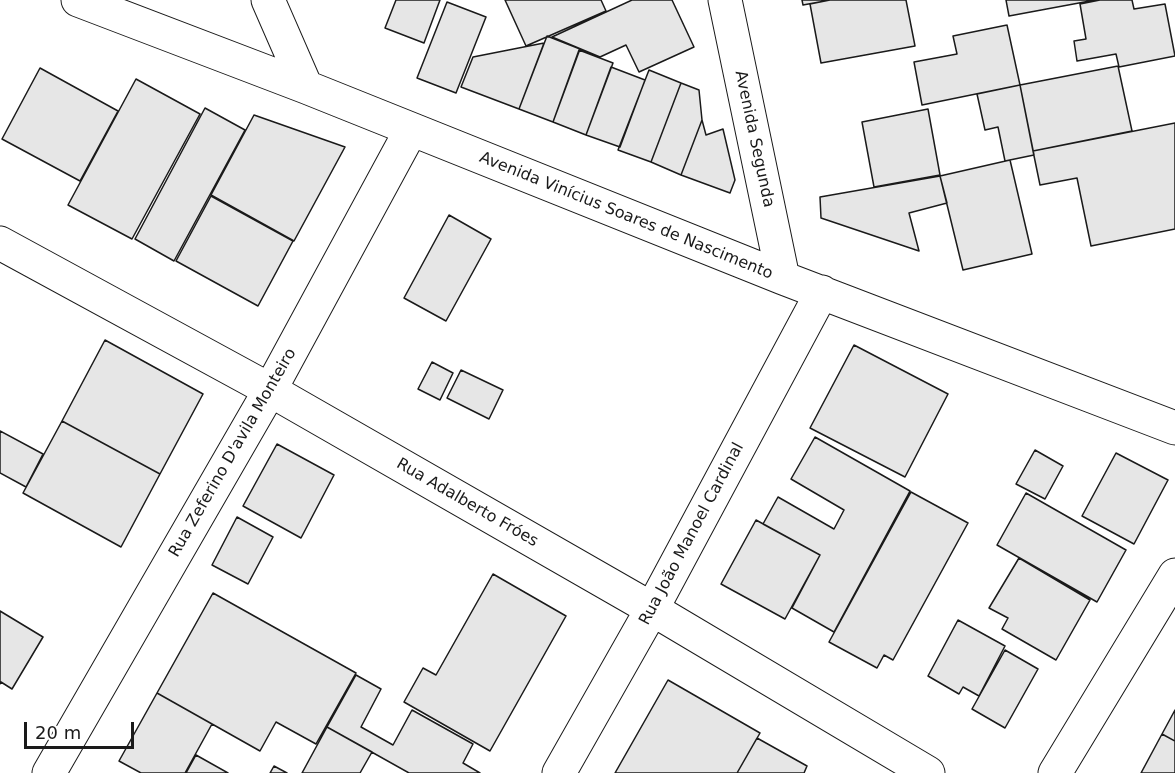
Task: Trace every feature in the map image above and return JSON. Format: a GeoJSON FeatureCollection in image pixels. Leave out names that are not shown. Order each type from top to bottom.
{"type":"FeatureCollection","features":[{"type":"Feature","properties":{"kind":"street","name":"Avenida Vinícius Soares de Nascimento"},"geometry":{"type":"LineString","coordinates":[[78,0],[306,87],[783,278],[1175,428]]}},
{"type":"Feature","properties":{"kind":"street"},"geometry":{"type":"LineString","coordinates":[[268,0],[306,87]]}},
{"type":"Feature","properties":{"kind":"street","name":"Avenida Segunda"},"geometry":{"type":"LineString","coordinates":[[725,0],[783,278]]}},
{"type":"Feature","properties":{"kind":"street","name":"Rua Zeferino D'avila Monteiro"},"geometry":{"type":"LineString","coordinates":[[49,773],[270,390],[411,130]]}},
{"type":"Feature","properties":{"kind":"street","name":"Rua Adalberto Fróes"},"geometry":{"type":"LineString","coordinates":[[0,243],[270,390],[652,609],[928,773]]}},
{"type":"Feature","properties":{"kind":"street","name":"Rua João Manoel Cardinal"},"geometry":{"type":"LineString","coordinates":[[559,773],[652,609],[822,292]]}},
{"type":"Feature","properties":{"kind":"street"},"geometry":{"type":"LineString","coordinates":[[1055,773],[1175,575]]}},
{"type":"Feature","properties":{"kind":"building"},"geometry":{"type":"Polygon","coordinates":[[[396,0],[440,0],[424,43],[385,28],[396,0]]]}},
{"type":"Feature","properties":{"kind":"building"},"geometry":{"type":"Polygon","coordinates":[[[505,0],[601,0],[606,11],[526,46],[505,0]]]}},
{"type":"Feature","properties":{"kind":"building"},"geometry":{"type":"Polygon","coordinates":[[[632,0],[672,0],[694,47],[639,72],[626,45],[600,57],[552,37],[632,0]]]}},
{"type":"Feature","properties":{"kind":"building"},"geometry":{"type":"Polygon","coordinates":[[[802,0],[830,0],[803,5],[802,0]]]}},
{"type":"Feature","properties":{"kind":"building"},"geometry":{"type":"Polygon","coordinates":[[[830,0],[906,0],[915,46],[821,63],[810,4],[830,0]]]}},
{"type":"Feature","properties":{"kind":"building"},"geometry":{"type":"Polygon","coordinates":[[[1006,0],[1095,0],[1009,16],[1006,0]]]}},
{"type":"Feature","properties":{"kind":"building"},"geometry":{"type":"Polygon","coordinates":[[[1100,0],[1132,0],[1134,9],[1165,4],[1175,56],[1119,67],[1116,54],[1077,61],[1074,41],[1086,39],[1080,4],[1100,0]]]}},
{"type":"Feature","properties":{"kind":"building"},"geometry":{"type":"Polygon","coordinates":[[[447,2],[486,17],[456,93],[417,78],[447,2]]]}},
{"type":"Feature","properties":{"kind":"building"},"geometry":{"type":"Polygon","coordinates":[[[1007,25],[1020,85],[922,105],[914,62],[957,54],[953,36],[1007,25]]]}},
{"type":"Feature","properties":{"kind":"building"},"geometry":{"type":"Polygon","coordinates":[[[547,36],[580,49],[553,122],[519,109],[547,36]]]}},
{"type":"Feature","properties":{"kind":"building"},"geometry":{"type":"Polygon","coordinates":[[[544,43],[519,109],[461,87],[473,57],[544,43]]]}},
{"type":"Feature","properties":{"kind":"building"},"geometry":{"type":"Polygon","coordinates":[[[579,50],[613,63],[586,135],[553,122],[579,50]]]}},
{"type":"Feature","properties":{"kind":"building"},"geometry":{"type":"Polygon","coordinates":[[[1118,66],[1132,131],[1033,151],[1020,85],[1118,66]]]}},
{"type":"Feature","properties":{"kind":"building"},"geometry":{"type":"Polygon","coordinates":[[[611,67],[645,80],[620,147],[586,135],[611,67]]]}},
{"type":"Feature","properties":{"kind":"building"},"geometry":{"type":"Polygon","coordinates":[[[40,68],[118,111],[80,181],[2,139],[40,68]]]}},
{"type":"Feature","properties":{"kind":"building"},"geometry":{"type":"Polygon","coordinates":[[[649,70],[681,83],[651,162],[618,150],[649,70]]]}},
{"type":"Feature","properties":{"kind":"building"},"geometry":{"type":"Polygon","coordinates":[[[136,79],[200,114],[132,239],[68,205],[136,79]]]}},
{"type":"Feature","properties":{"kind":"building"},"geometry":{"type":"Polygon","coordinates":[[[681,83],[699,90],[702,120],[681,175],[651,162],[681,83]]]}},
{"type":"Feature","properties":{"kind":"building"},"geometry":{"type":"Polygon","coordinates":[[[1020,85],[1034,155],[1005,161],[998,127],[985,130],[977,94],[1020,85]]]}},
{"type":"Feature","properties":{"kind":"building"},"geometry":{"type":"Polygon","coordinates":[[[205,108],[245,130],[174,261],[135,239],[205,108]]]}},
{"type":"Feature","properties":{"kind":"building"},"geometry":{"type":"Polygon","coordinates":[[[928,109],[940,175],[874,187],[862,122],[928,109]]]}},
{"type":"Feature","properties":{"kind":"building"},"geometry":{"type":"Polygon","coordinates":[[[254,115],[345,147],[294,241],[211,195],[254,115]]]}},
{"type":"Feature","properties":{"kind":"building"},"geometry":{"type":"Polygon","coordinates":[[[702,120],[706,135],[723,129],[735,180],[730,193],[681,175],[702,120]]]}},
{"type":"Feature","properties":{"kind":"building"},"geometry":{"type":"Polygon","coordinates":[[[1175,123],[1175,229],[1091,246],[1077,178],[1040,185],[1033,151],[1175,123]]]}},
{"type":"Feature","properties":{"kind":"building"},"geometry":{"type":"Polygon","coordinates":[[[1010,160],[1032,254],[963,270],[940,176],[1010,160]]]}},
{"type":"Feature","properties":{"kind":"building"},"geometry":{"type":"Polygon","coordinates":[[[940,176],[947,203],[909,213],[919,251],[821,218],[820,197],[940,176]]]}},
{"type":"Feature","properties":{"kind":"building"},"geometry":{"type":"Polygon","coordinates":[[[211,196],[293,241],[258,306],[176,261],[211,196]]]}},
{"type":"Feature","properties":{"kind":"building"},"geometry":{"type":"Polygon","coordinates":[[[449,215],[491,239],[446,321],[404,298],[449,215]]]}},
{"type":"Feature","properties":{"kind":"building"},"geometry":{"type":"Polygon","coordinates":[[[105,340],[203,394],[160,474],[62,421],[105,340]]]}},
{"type":"Feature","properties":{"kind":"building"},"geometry":{"type":"Polygon","coordinates":[[[854,345],[948,394],[905,477],[810,428],[854,345]]]}},
{"type":"Feature","properties":{"kind":"building"},"geometry":{"type":"Polygon","coordinates":[[[432,362],[453,373],[440,400],[418,389],[432,362]]]}},
{"type":"Feature","properties":{"kind":"building"},"geometry":{"type":"Polygon","coordinates":[[[461,370],[503,390],[489,419],[447,398],[461,370]]]}},
{"type":"Feature","properties":{"kind":"building"},"geometry":{"type":"Polygon","coordinates":[[[62,421],[160,474],[121,547],[23,493],[62,421]]]}},
{"type":"Feature","properties":{"kind":"building"},"geometry":{"type":"Polygon","coordinates":[[[0,431],[43,454],[26,487],[0,473],[0,431]]]}},
{"type":"Feature","properties":{"kind":"building"},"geometry":{"type":"Polygon","coordinates":[[[815,437],[910,491],[834,632],[792,608],[820,555],[763,524],[778,497],[834,529],[844,510],[791,479],[815,437]]]}},
{"type":"Feature","properties":{"kind":"building"},"geometry":{"type":"Polygon","coordinates":[[[277,444],[334,475],[301,538],[243,506],[277,444]]]}},
{"type":"Feature","properties":{"kind":"building"},"geometry":{"type":"Polygon","coordinates":[[[1035,450],[1063,466],[1045,499],[1016,484],[1035,450]]]}},
{"type":"Feature","properties":{"kind":"building"},"geometry":{"type":"Polygon","coordinates":[[[1116,453],[1168,480],[1134,544],[1082,516],[1116,453]]]}},
{"type":"Feature","properties":{"kind":"building"},"geometry":{"type":"Polygon","coordinates":[[[911,492],[968,523],[893,660],[884,655],[877,668],[829,642],[911,492]]]}},
{"type":"Feature","properties":{"kind":"building"},"geometry":{"type":"Polygon","coordinates":[[[1026,493],[1126,550],[1097,602],[997,545],[1026,493]]]}},
{"type":"Feature","properties":{"kind":"building"},"geometry":{"type":"Polygon","coordinates":[[[237,517],[273,537],[248,584],[212,565],[237,517]]]}},
{"type":"Feature","properties":{"kind":"building"},"geometry":{"type":"Polygon","coordinates":[[[756,520],[820,555],[785,619],[721,584],[756,520]]]}},
{"type":"Feature","properties":{"kind":"building"},"geometry":{"type":"Polygon","coordinates":[[[1019,558],[1090,600],[1056,660],[1002,629],[1008,618],[989,608],[1019,558]]]}},
{"type":"Feature","properties":{"kind":"building"},"geometry":{"type":"Polygon","coordinates":[[[493,574],[566,616],[490,751],[404,702],[423,668],[436,675],[493,574]]]}},
{"type":"Feature","properties":{"kind":"building"},"geometry":{"type":"Polygon","coordinates":[[[213,593],[356,673],[316,744],[276,722],[260,751],[157,693],[213,593]]]}},
{"type":"Feature","properties":{"kind":"building"},"geometry":{"type":"Polygon","coordinates":[[[0,611],[43,637],[12,689],[1,682],[0,684],[0,611]]]}},
{"type":"Feature","properties":{"kind":"building"},"geometry":{"type":"Polygon","coordinates":[[[958,620],[1005,646],[979,696],[963,687],[959,694],[928,676],[958,620]]]}},
{"type":"Feature","properties":{"kind":"building"},"geometry":{"type":"Polygon","coordinates":[[[1005,650],[1038,669],[1005,728],[972,709],[1005,650]]]}},
{"type":"Feature","properties":{"kind":"building"},"geometry":{"type":"Polygon","coordinates":[[[356,675],[381,689],[361,727],[393,745],[412,710],[473,744],[463,763],[480,773],[409,773],[327,727],[356,675]]]}},
{"type":"Feature","properties":{"kind":"building"},"geometry":{"type":"Polygon","coordinates":[[[668,680],[760,733],[737,773],[615,773],[668,680]]]}},
{"type":"Feature","properties":{"kind":"building"},"geometry":{"type":"Polygon","coordinates":[[[157,693],[212,724],[185,773],[141,773],[119,761],[157,693]]]}},
{"type":"Feature","properties":{"kind":"building"},"geometry":{"type":"Polygon","coordinates":[[[1175,710],[1175,741],[1162,734],[1175,710]]]}},
{"type":"Feature","properties":{"kind":"building"},"geometry":{"type":"Polygon","coordinates":[[[327,727],[372,752],[360,773],[302,773],[327,727]]]}},
{"type":"Feature","properties":{"kind":"building"},"geometry":{"type":"Polygon","coordinates":[[[1162,734],[1175,741],[1175,773],[1141,773],[1162,734]]]}},
{"type":"Feature","properties":{"kind":"building"},"geometry":{"type":"Polygon","coordinates":[[[757,738],[807,766],[804,773],[737,773],[757,738]]]}},
{"type":"Feature","properties":{"kind":"building"},"geometry":{"type":"Polygon","coordinates":[[[196,755],[228,773],[186,773],[196,755]]]}},
{"type":"Feature","properties":{"kind":"building"},"geometry":{"type":"Polygon","coordinates":[[[274,766],[287,773],[270,773],[274,766]]]}}]}
